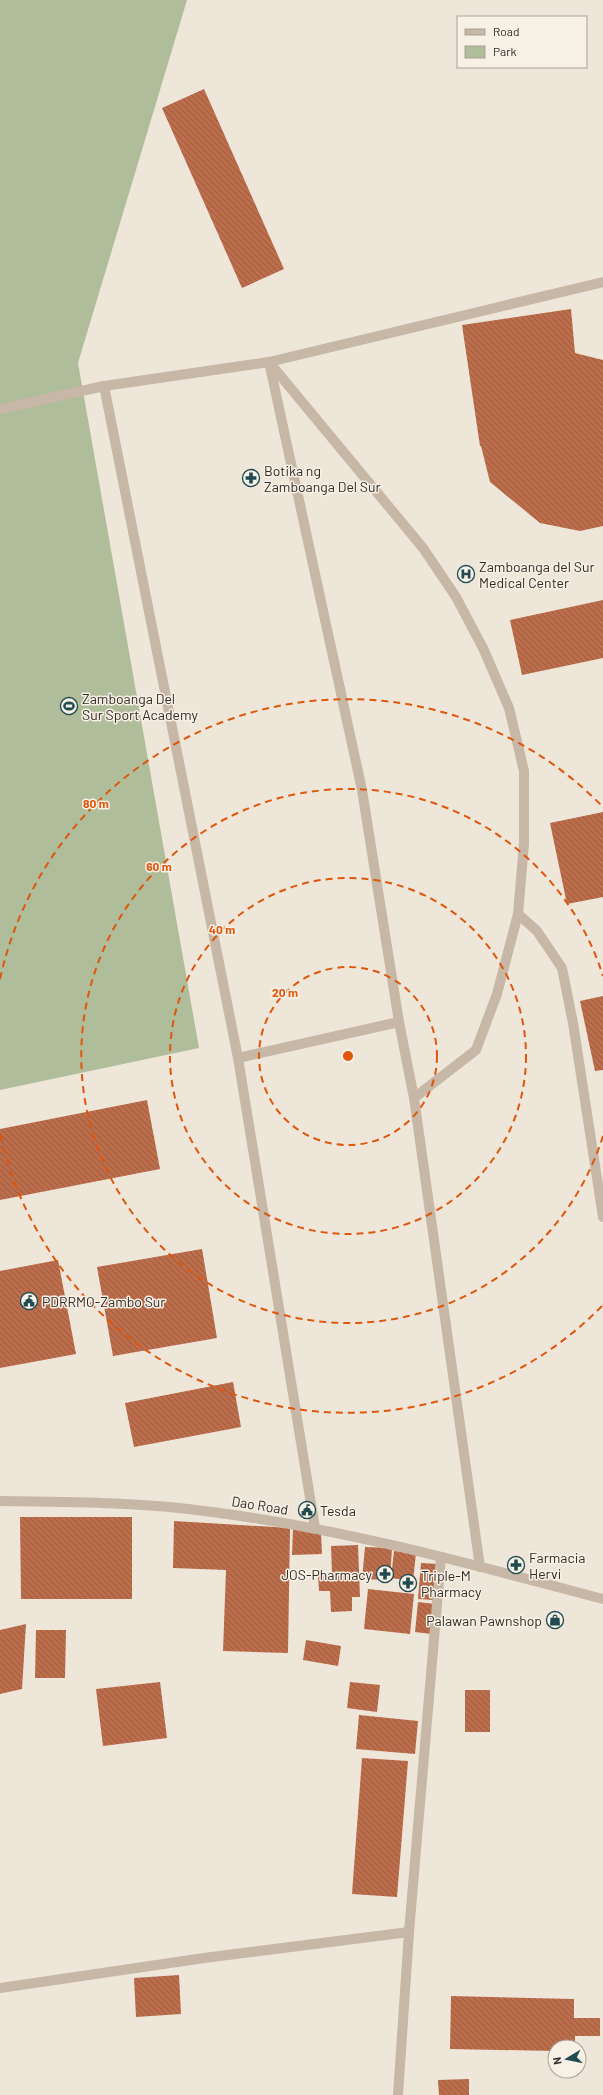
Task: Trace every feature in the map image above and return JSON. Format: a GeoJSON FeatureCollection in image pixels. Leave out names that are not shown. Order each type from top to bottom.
{"type":"FeatureCollection","features":[{"type":"Feature","properties":{"kind":"street"},"geometry":{"type":"LineString","coordinates":[[0,409],[104,386],[269,362],[603,282]]}},
{"type":"Feature","properties":{"kind":"street"},"geometry":{"type":"LineString","coordinates":[[269,362],[423,548],[456,597],[483,648],[509,708],[524,771],[524,844],[518,914],[497,994],[476,1050],[414,1098]]}},
{"type":"Feature","properties":{"kind":"street"},"geometry":{"type":"LineString","coordinates":[[269,362],[362,790],[399,1022],[414,1098],[480,1567]]}},
{"type":"Feature","properties":{"kind":"street"},"geometry":{"type":"LineString","coordinates":[[104,386],[238,1058],[316,1528]]}},
{"type":"Feature","properties":{"kind":"street"},"geometry":{"type":"LineString","coordinates":[[518,914],[537,931],[562,968],[573,1023],[603,1217]]}},
{"type":"Feature","properties":{"kind":"street"},"geometry":{"type":"LineString","coordinates":[[238,1058],[399,1022]]}},
{"type":"Feature","properties":{"kind":"street","name":"Dao Road"},"geometry":{"type":"LineString","coordinates":[[0,1501],[109,1503],[188,1509],[316,1528],[441,1557],[603,1599]]}},
{"type":"Feature","properties":{"kind":"street"},"geometry":{"type":"LineString","coordinates":[[398,2095],[409,1932],[441,1557]]}},
{"type":"Feature","properties":{"kind":"street"},"geometry":{"type":"LineString","coordinates":[[0,1988],[212,1957],[409,1932]]}},
{"type":"Feature","properties":{"kind":"green space","name":"Zamboanga Del Sur Sport Academy"},"geometry":{"type":"Polygon","coordinates":[[[0,0],[187,0],[78,363],[199,1048],[0,1090],[0,0]]]}},
{"type":"Feature","properties":{"kind":"building"},"geometry":{"type":"Polygon","coordinates":[[[204,89],[284,269],[242,288],[162,108],[204,89]]]}},
{"type":"Feature","properties":{"kind":"building"},"geometry":{"type":"Polygon","coordinates":[[[571,309],[575,353],[603,360],[603,526],[580,531],[540,523],[490,482],[480,446],[462,325],[571,309]]]}},
{"type":"Feature","properties":{"kind":"building"},"geometry":{"type":"Polygon","coordinates":[[[603,600],[603,658],[522,675],[510,620],[603,600]]]}},
{"type":"Feature","properties":{"kind":"building"},"geometry":{"type":"Polygon","coordinates":[[[603,812],[603,897],[567,904],[550,823],[603,812]]]}},
{"type":"Feature","properties":{"kind":"building"},"geometry":{"type":"Polygon","coordinates":[[[603,996],[603,1070],[595,1071],[580,1001],[603,996]]]}},
{"type":"Feature","properties":{"kind":"building"},"geometry":{"type":"Polygon","coordinates":[[[147,1100],[160,1169],[0,1200],[0,1129],[147,1100]]]}},
{"type":"Feature","properties":{"kind":"building"},"geometry":{"type":"Polygon","coordinates":[[[202,1249],[217,1338],[113,1356],[97,1267],[202,1249]]]}},
{"type":"Feature","properties":{"kind":"building"},"geometry":{"type":"Polygon","coordinates":[[[58,1260],[76,1354],[0,1368],[0,1271],[58,1260]]]}},
{"type":"Feature","properties":{"kind":"building"},"geometry":{"type":"Polygon","coordinates":[[[233,1382],[241,1427],[134,1447],[125,1403],[233,1382]]]}},
{"type":"Feature","properties":{"kind":"building"},"geometry":{"type":"Polygon","coordinates":[[[20,1517],[132,1517],[132,1599],[21,1599],[20,1517]]]}},
{"type":"Feature","properties":{"kind":"building"},"geometry":{"type":"Polygon","coordinates":[[[174,1521],[290,1528],[288,1653],[223,1651],[226,1570],[173,1568],[174,1521]]]}},
{"type":"Feature","properties":{"kind":"building"},"geometry":{"type":"Polygon","coordinates":[[[293,1528],[321,1533],[322,1554],[292,1555],[293,1528]]]}},
{"type":"Feature","properties":{"kind":"building"},"geometry":{"type":"Polygon","coordinates":[[[358,1545],[360,1597],[352,1597],[352,1611],[331,1612],[330,1591],[319,1591],[318,1573],[332,1573],[331,1546],[358,1545]]]}},
{"type":"Feature","properties":{"kind":"building"},"geometry":{"type":"Polygon","coordinates":[[[365,1547],[392,1548],[390,1580],[362,1579],[365,1547]]]}},
{"type":"Feature","properties":{"kind":"building"},"geometry":{"type":"Polygon","coordinates":[[[394,1551],[416,1553],[413,1581],[391,1578],[394,1551]]]}},
{"type":"Feature","properties":{"kind":"building"},"geometry":{"type":"Polygon","coordinates":[[[421,1563],[438,1564],[434,1600],[418,1599],[421,1563]]]}},
{"type":"Feature","properties":{"kind":"building"},"geometry":{"type":"Polygon","coordinates":[[[368,1589],[414,1594],[410,1634],[364,1629],[368,1589]]]}},
{"type":"Feature","properties":{"kind":"building"},"geometry":{"type":"Polygon","coordinates":[[[418,1602],[435,1604],[431,1634],[415,1632],[418,1602]]]}},
{"type":"Feature","properties":{"kind":"building"},"geometry":{"type":"Polygon","coordinates":[[[26,1624],[22,1689],[0,1694],[0,1630],[26,1624]]]}},
{"type":"Feature","properties":{"kind":"building"},"geometry":{"type":"Polygon","coordinates":[[[36,1630],[66,1630],[65,1678],[35,1678],[36,1630]]]}},
{"type":"Feature","properties":{"kind":"building"},"geometry":{"type":"Polygon","coordinates":[[[306,1640],[341,1646],[338,1666],[303,1660],[306,1640]]]}},
{"type":"Feature","properties":{"kind":"building"},"geometry":{"type":"Polygon","coordinates":[[[160,1682],[167,1738],[103,1746],[96,1689],[160,1682]]]}},
{"type":"Feature","properties":{"kind":"building"},"geometry":{"type":"Polygon","coordinates":[[[350,1682],[380,1685],[377,1712],[347,1708],[350,1682]]]}},
{"type":"Feature","properties":{"kind":"building"},"geometry":{"type":"Polygon","coordinates":[[[465,1690],[490,1690],[490,1732],[465,1732],[465,1690]]]}},
{"type":"Feature","properties":{"kind":"building"},"geometry":{"type":"Polygon","coordinates":[[[359,1715],[418,1721],[415,1754],[356,1749],[359,1715]]]}},
{"type":"Feature","properties":{"kind":"building"},"geometry":{"type":"Polygon","coordinates":[[[362,1758],[408,1761],[397,1897],[352,1894],[362,1758]]]}},
{"type":"Feature","properties":{"kind":"building"},"geometry":{"type":"Polygon","coordinates":[[[179,1975],[181,2014],[136,2017],[134,1978],[179,1975]]]}},
{"type":"Feature","properties":{"kind":"building"},"geometry":{"type":"Polygon","coordinates":[[[451,1996],[574,1999],[574,2018],[600,2018],[600,2036],[575,2036],[575,2039],[547,2039],[547,2051],[450,2049],[451,1996]]]}},
{"type":"Feature","properties":{"kind":"building"},"geometry":{"type":"Polygon","coordinates":[[[469,2079],[469,2095],[439,2095],[438,2080],[469,2079]]]}},
{"type":"Feature","properties":{"kind":"place","name":"Botika ng Zamboanga Del Sur"},"geometry":{"type":"Point","coordinates":[251,478]}},
{"type":"Feature","properties":{"kind":"place","name":"Zamboanga del Sur Medical Center"},"geometry":{"type":"Point","coordinates":[466,574]}},
{"type":"Feature","properties":{"kind":"place","name":"Zamboanga Del Sur Sport Academy"},"geometry":{"type":"Point","coordinates":[69,706]}},
{"type":"Feature","properties":{"kind":"place","name":"PDRRMO-Zambo Sur"},"geometry":{"type":"Point","coordinates":[29,1301]}},
{"type":"Feature","properties":{"kind":"place","name":"Tesda"},"geometry":{"type":"Point","coordinates":[307,1510]}},
{"type":"Feature","properties":{"kind":"place","name":"Farmacia Hervi"},"geometry":{"type":"Point","coordinates":[516,1565]}},
{"type":"Feature","properties":{"kind":"place","name":"JOS-Pharmacy"},"geometry":{"type":"Point","coordinates":[385,1574]}},
{"type":"Feature","properties":{"kind":"place","name":"Triple-M Pharmacy"},"geometry":{"type":"Point","coordinates":[408,1583]}},
{"type":"Feature","properties":{"kind":"place","name":"Palawan Pawnshop"},"geometry":{"type":"Point","coordinates":[555,1620]}}]}
